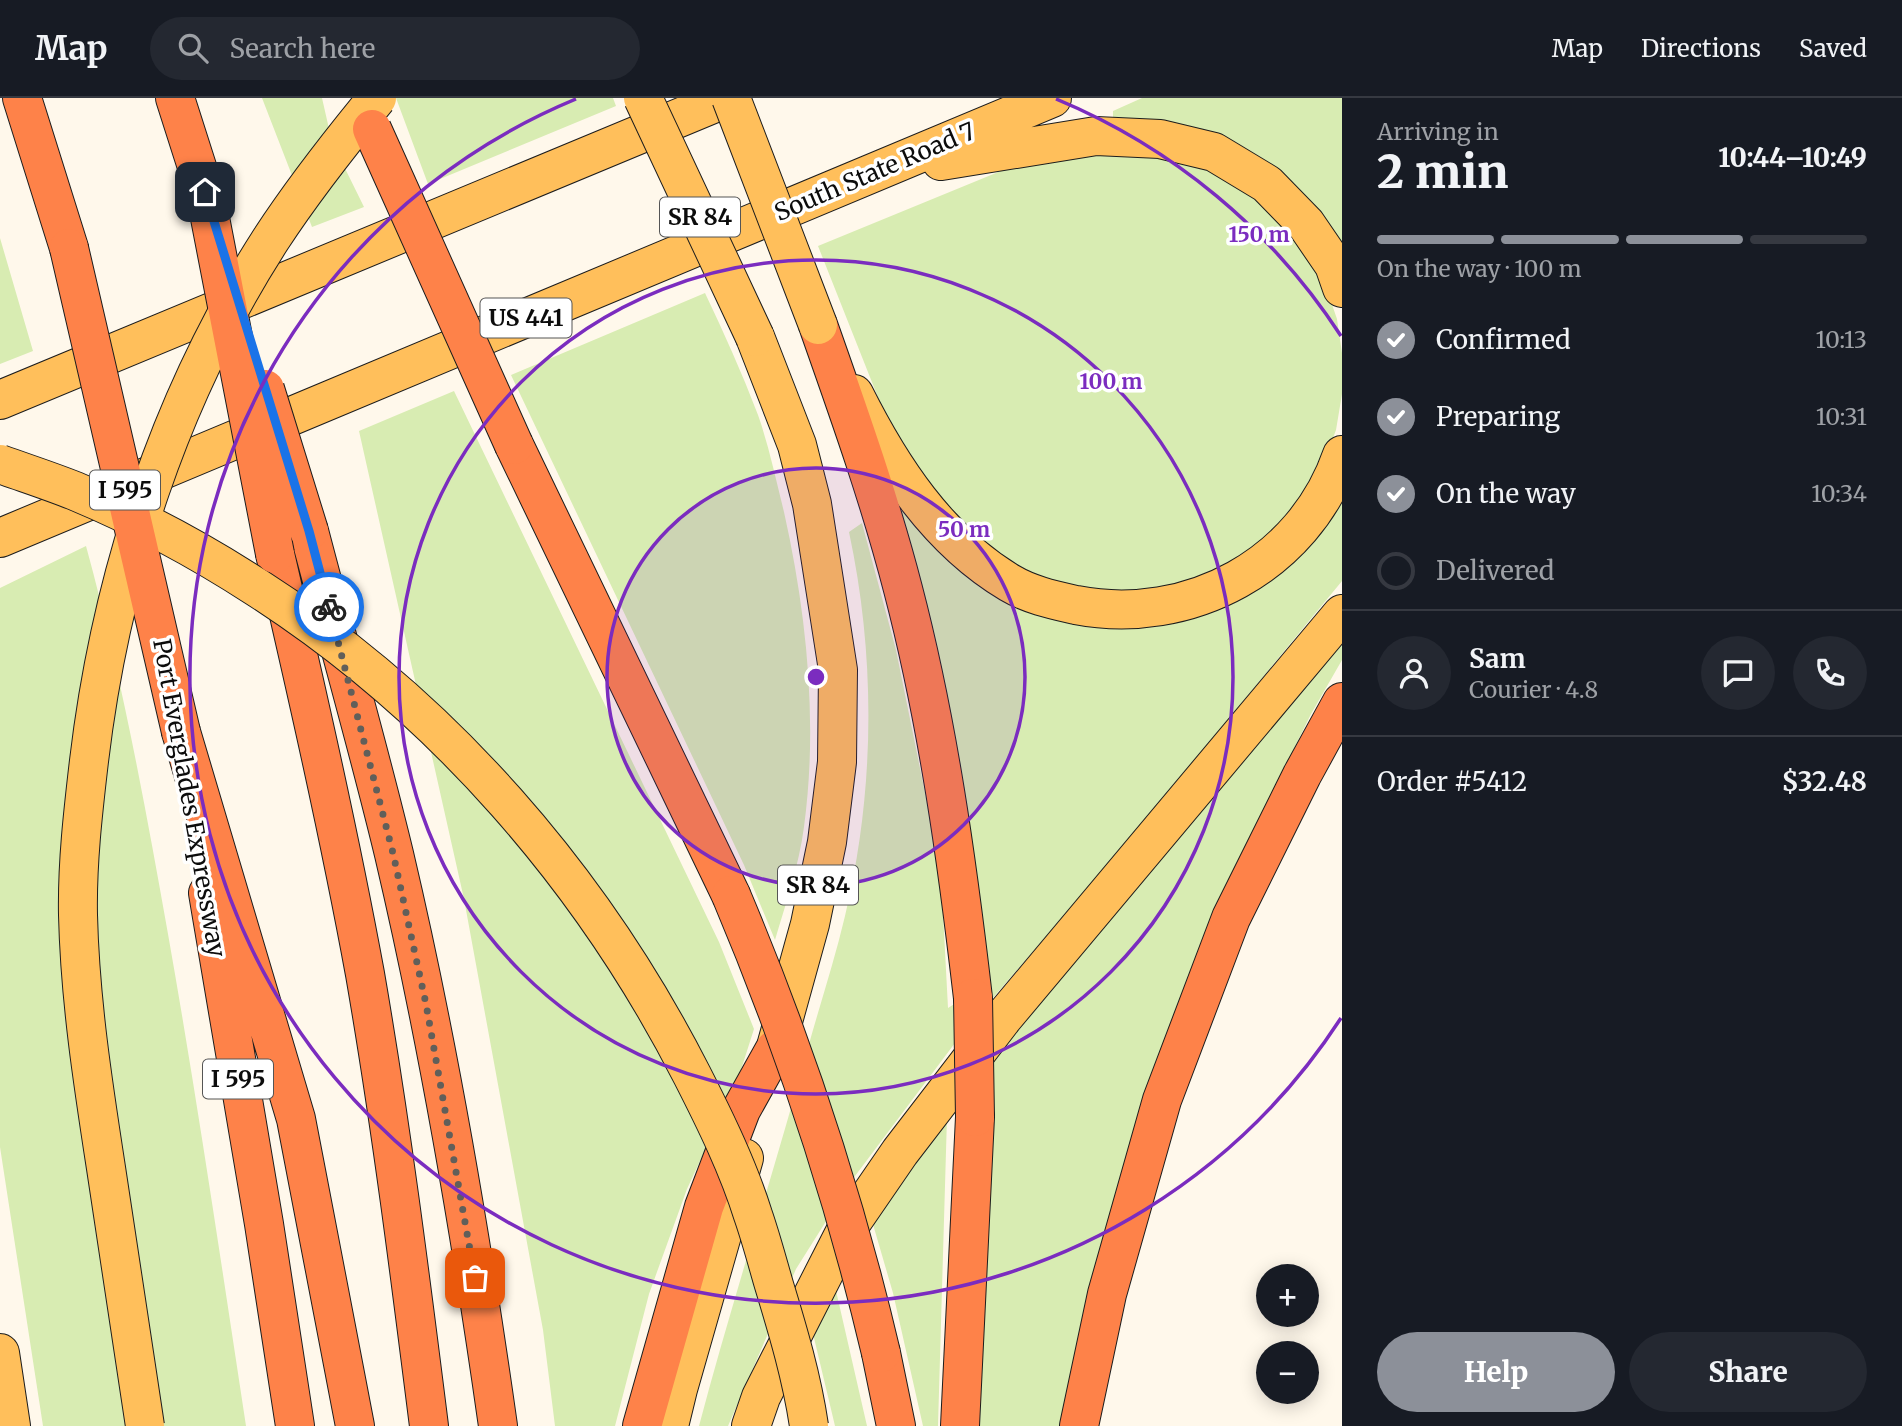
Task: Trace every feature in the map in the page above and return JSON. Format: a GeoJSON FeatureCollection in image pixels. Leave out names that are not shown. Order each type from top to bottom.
{"type":"FeatureCollection","features":[{"type":"Feature","properties":{"kind":"highway","name":"Port Everglades Expressway"},"geometry":{"type":"LineString","coordinates":[[22,98],[69,248],[181,732],[264,1224],[295,1426]]}},
{"type":"Feature","properties":{"kind":"highway"},"geometry":{"type":"LineString","coordinates":[[175,98],[309,531],[393,853],[426,1004],[481,1313],[498,1426]]}},
{"type":"Feature","properties":{"kind":"highway"},"geometry":{"type":"LineString","coordinates":[[366,106],[514,445],[731,895],[789,1038],[821,1132],[859,1261],[896,1426]]}},
{"type":"Feature","properties":{"kind":"highway"},"geometry":{"type":"LineString","coordinates":[[205,192],[275,554],[365,975],[410,1275],[429,1426]]}},
{"type":"Feature","properties":{"kind":"highway"},"geometry":{"type":"LineString","coordinates":[[818,326],[864,456],[903,589],[925,684],[957,861],[973,998],[975,1117],[960,1426]]}},
{"type":"Feature","properties":{"kind":"highway"},"geometry":{"type":"LineString","coordinates":[[1079,1426],[1107,1294],[1162,1100],[1231,918],[1302,775],[1342,702]]}},
{"type":"Feature","properties":{"kind":"highway"},"geometry":{"type":"LineString","coordinates":[[181,732],[296,1119],[355,1426]]}},
{"type":"Feature","properties":{"kind":"highway"},"geometry":{"type":"LineString","coordinates":[[642,1426],[704,1207],[741,1110],[775,1049]]}},
{"type":"Feature","properties":{"kind":"main road","name":"SR 84"},"geometry":{"type":"LineString","coordinates":[[643,98],[755,337],[797,445],[812,504],[838,670],[837,762],[827,842],[810,924],[669,1426]]}},
{"type":"Feature","properties":{"kind":"main road"},"geometry":{"type":"LineString","coordinates":[[0,400],[729,98],[818,326],[875,436],[925,510],[950,536],[1012,584],[1048,599],[1092,608],[1143,609],[1199,599],[1248,575],[1295,534],[1333,481],[1342,455]]}},
{"type":"Feature","properties":{"kind":"main road","name":"South State Road 7"},"geometry":{"type":"LineString","coordinates":[[0,538],[1052,98]]}},
{"type":"Feature","properties":{"kind":"main road"},"geometry":{"type":"LineString","coordinates":[[145,1426],[90,1064],[81,965],[79,868],[83,810],[107,644],[140,516],[180,412],[213,342],[271,239],[366,106]]}},
{"type":"Feature","properties":{"kind":"main road"},"geometry":{"type":"LineString","coordinates":[[877,172],[1096,136],[1160,139],[1214,152],[1267,184],[1306,224],[1334,265],[1342,288]]}},
{"type":"Feature","properties":{"kind":"main road"},"geometry":{"type":"LineString","coordinates":[[0,464],[75,491],[132,518],[257,587],[338,646],[415,710],[488,782],[555,858],[614,942],[668,1028],[715,1121],[757,1225],[783,1312],[809,1426]]}},
{"type":"Feature","properties":{"kind":"main road"},"geometry":{"type":"LineString","coordinates":[[751,1426],[761,1398],[845,1232],[900,1152],[1003,1018],[1342,614]]}},
{"type":"Feature","properties":{"kind":"main road"},"geometry":{"type":"LineString","coordinates":[[0,1353],[11,1426]]}},
{"type":"Feature","properties":{"kind":"green space"},"geometry":{"type":"Polygon","coordinates":[[[262,98],[322,98],[332,142],[364,207],[312,227],[262,98]]]}},
{"type":"Feature","properties":{"kind":"green space"},"geometry":{"type":"Polygon","coordinates":[[[396,98],[613,98],[616,106],[428,184],[396,98]]]}},
{"type":"Feature","properties":{"kind":"green space"},"geometry":{"type":"Polygon","coordinates":[[[1142,98],[1342,98],[1342,261],[1323,231],[1140,121],[1113,117],[1113,111],[1142,98]]]}},
{"type":"Feature","properties":{"kind":"green space"},"geometry":{"type":"Polygon","coordinates":[[[1159,153],[1225,176],[1252,193],[1296,236],[1327,290],[1337,319],[1342,353],[1342,394],[1336,430],[1319,475],[1259,549],[1179,589],[1071,592],[1011,566],[962,526],[908,460],[883,410],[818,246],[1013,166],[1057,155],[1159,153]]]}},
{"type":"Feature","properties":{"kind":"green space"},"geometry":{"type":"Polygon","coordinates":[[[0,238],[33,351],[0,364],[0,238]]]}},
{"type":"Feature","properties":{"kind":"green space"},"geometry":{"type":"Polygon","coordinates":[[[705,293],[746,384],[766,439],[792,551],[804,630],[810,709],[808,788],[799,855],[775,940],[744,865],[511,375],[705,293]]]}},
{"type":"Feature","properties":{"kind":"green space"},"geometry":{"type":"Polygon","coordinates":[[[454,391],[719,942],[754,1029],[738,1079],[687,1189],[649,1294],[615,1426],[555,1426],[543,1330],[464,899],[359,431],[454,391]]]}},
{"type":"Feature","properties":{"kind":"green space"},"geometry":{"type":"Polygon","coordinates":[[[1342,493],[1342,581],[1117,854],[961,1035],[852,1180],[796,1269],[728,1426],[699,1426],[837,948],[855,868],[867,772],[868,676],[858,580],[849,532],[862,523],[896,650],[934,837],[942,894],[948,1008],[984,985],[895,515],[907,509],[1131,625],[1342,493]]]}},
{"type":"Feature","properties":{"kind":"green space"},"geometry":{"type":"Polygon","coordinates":[[[86,546],[121,691],[159,885],[199,1118],[246,1426],[43,1426],[0,1147],[0,588],[86,546]]]}},
{"type":"Feature","properties":{"kind":"green space"},"geometry":{"type":"Polygon","coordinates":[[[1342,623],[1342,660],[1311,714],[1271,795],[1064,1406],[1060,1426],[980,1426],[986,1069],[1342,623]]]}},
{"type":"Feature","properties":{"kind":"green space"},"geometry":{"type":"Polygon","coordinates":[[[947,1117],[938,1426],[923,1426],[893,1293],[870,1214],[947,1117]]]}},
{"type":"Feature","properties":{"kind":"green space"},"geometry":{"type":"Polygon","coordinates":[[[834,1282],[867,1426],[835,1426],[810,1321],[834,1282]]]}},
{"type":"Feature","properties":{"kind":"way so far"},"geometry":{"type":"LineString","coordinates":[[329,607],[393,853],[426,1004],[475,1278]]}},
{"type":"Feature","properties":{"kind":"route"},"geometry":{"type":"LineString","coordinates":[[205,192],[309,531],[329,607]]}}]}
